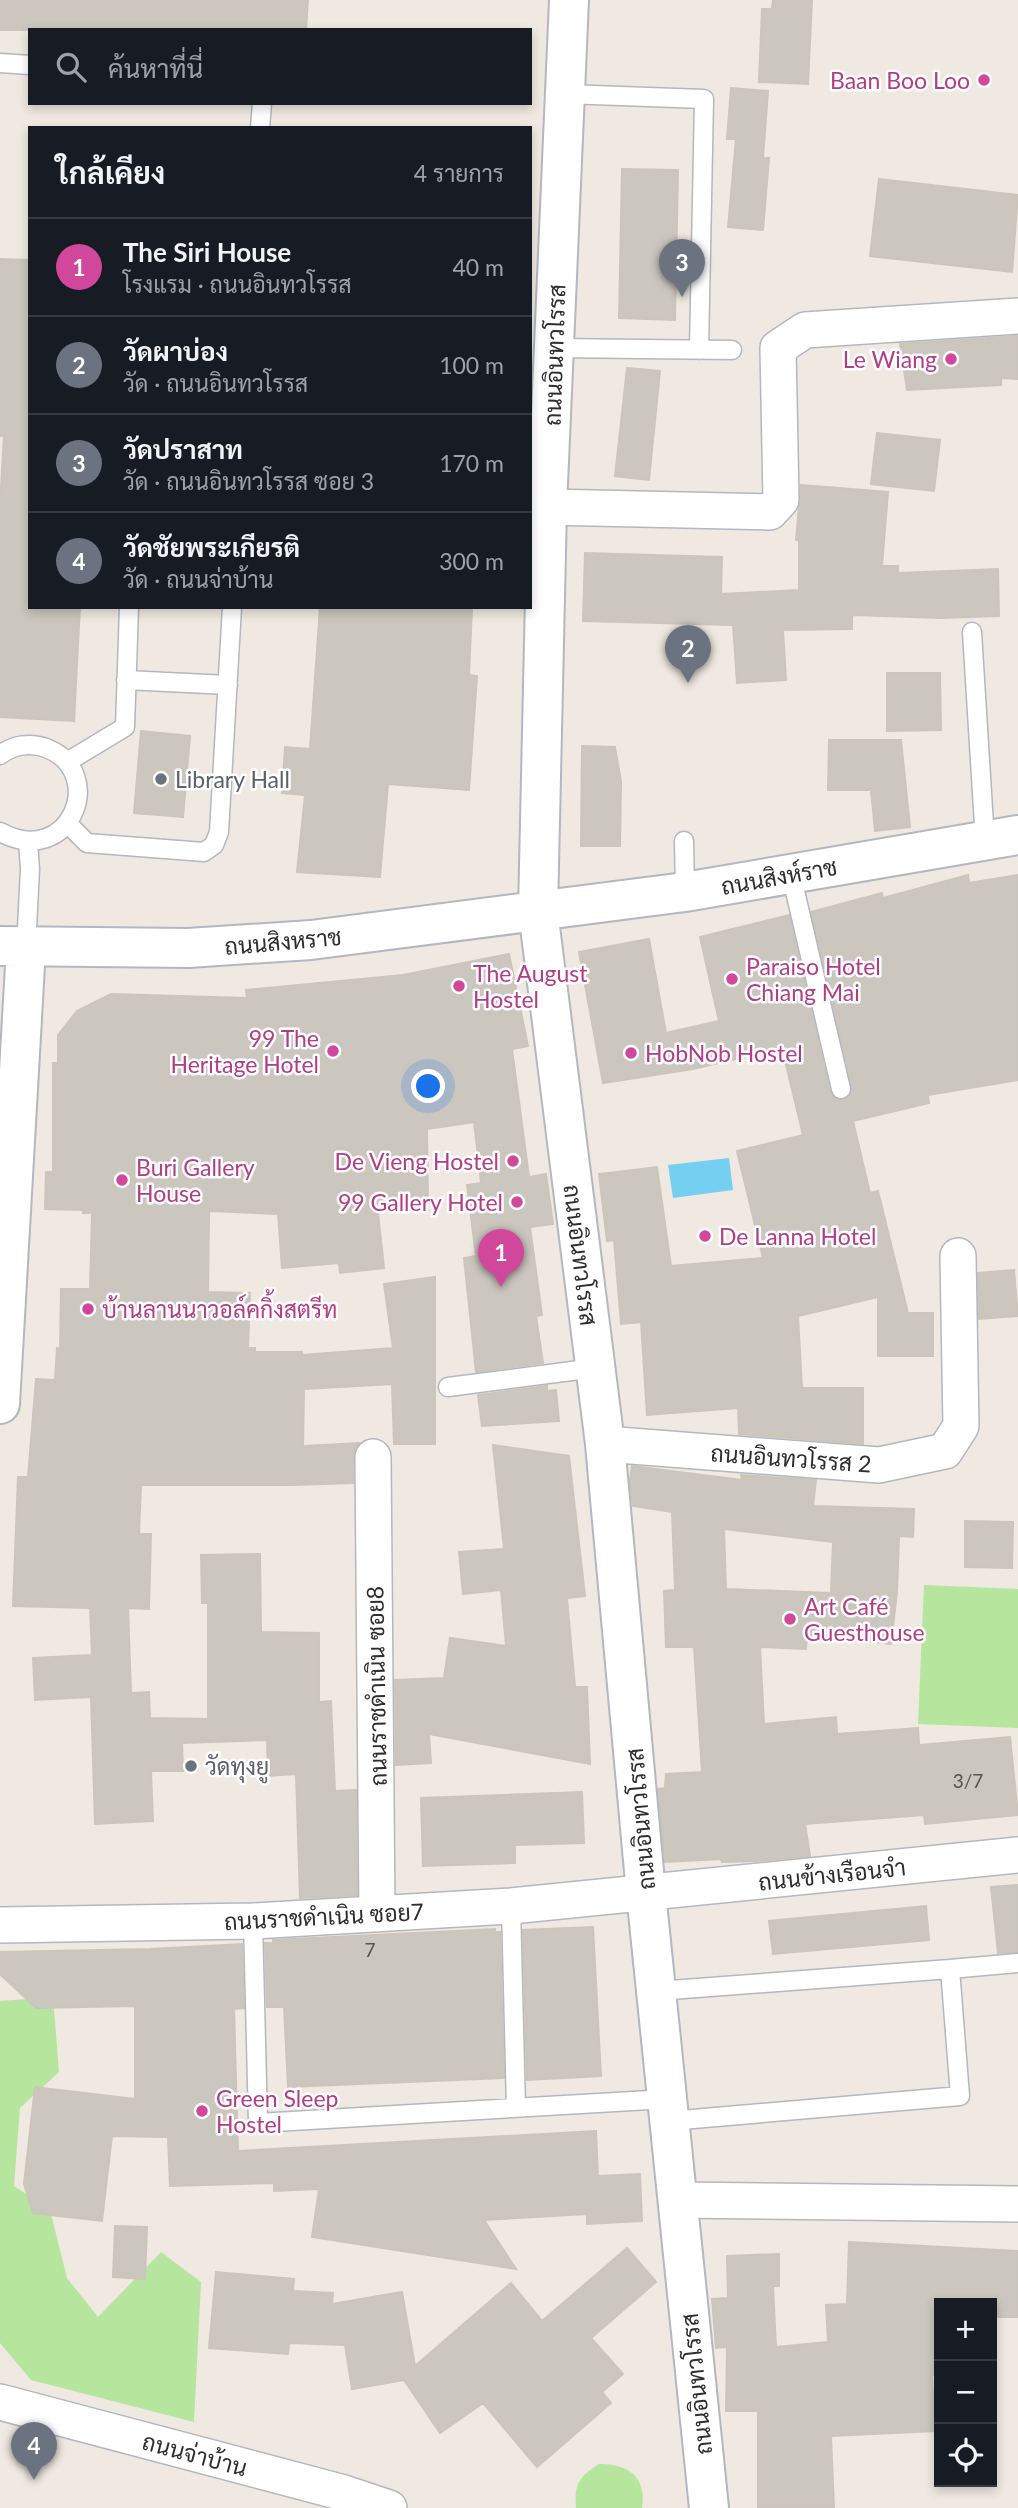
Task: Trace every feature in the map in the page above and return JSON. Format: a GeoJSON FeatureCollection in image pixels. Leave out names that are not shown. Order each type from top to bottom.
{"type":"FeatureCollection","features":[{"type":"Feature","properties":{"kind":"street","name":"ถนนอินทวโรรส"},"geometry":{"type":"LineString","coordinates":[[570,1],[547,507],[538,911],[606,1444],[646,1893],[709,2508]]}},
{"type":"Feature","properties":{"kind":"street"},"geometry":{"type":"LineString","coordinates":[[547,507],[770,512],[781,500],[778,348],[805,330],[1018,316]]}},
{"type":"Feature","properties":{"kind":"street","name":"ถนนสิงห์ราช"},"geometry":{"type":"LineString","coordinates":[[538,911],[685,892],[1001,838]]}},
{"type":"Feature","properties":{"kind":"street"},"geometry":{"type":"LineString","coordinates":[[478,919],[524,886],[540,865]]}},
{"type":"Feature","properties":{"kind":"street","name":"ถนนสิงหราช"},"geometry":{"type":"LineString","coordinates":[[13,947],[188,948],[311,940],[538,911]]}},
{"type":"Feature","properties":{"kind":"street"},"geometry":{"type":"LineString","coordinates":[[0,1404],[13,947]]}},
{"type":"Feature","properties":{"kind":"street","name":"ถนนอินทวโรรส 2"},"geometry":{"type":"LineString","coordinates":[[606,1444],[879,1465],[945,1451],[961,1426],[958,1256]]}},
{"type":"Feature","properties":{"kind":"street","name":"ถนนราชดำเนิน ซอย8"},"geometry":{"type":"LineString","coordinates":[[373,1457],[377,1914]]}},
{"type":"Feature","properties":{"kind":"street","name":"ถนนข้างเรือนจำ"},"geometry":{"type":"LineString","coordinates":[[646,1893],[1018,1854]]}},
{"type":"Feature","properties":{"kind":"street","name":"ถนนราชดำเนิน ซอย7"},"geometry":{"type":"LineString","coordinates":[[0,1925],[253,1921],[511,1906],[646,1893]]}},
{"type":"Feature","properties":{"kind":"street"},"geometry":{"type":"LineString","coordinates":[[677,2200],[1018,2204]]}},
{"type":"Feature","properties":{"kind":"street","name":"ถนนจ่าบ้าน"},"geometry":{"type":"LineString","coordinates":[[0,2402],[344,2493],[389,2508]]}},
{"type":"Feature","properties":{"kind":"lane"},"geometry":{"type":"LineString","coordinates":[[0,63],[28,65]]}},
{"type":"Feature","properties":{"kind":"lane"},"geometry":{"type":"LineString","coordinates":[[565,94],[704,99],[699,350]]}},
{"type":"Feature","properties":{"kind":"lane"},"geometry":{"type":"LineString","coordinates":[[260,126],[262,105]]}},
{"type":"Feature","properties":{"kind":"lane"},"geometry":{"type":"LineString","coordinates":[[554,348],[732,350]]}},
{"type":"Feature","properties":{"kind":"lane"},"geometry":{"type":"LineString","coordinates":[[67,762],[125,727],[129,609]]}},
{"type":"Feature","properties":{"kind":"lane"},"geometry":{"type":"LineString","coordinates":[[67,824],[87,843],[204,852],[214,845],[219,832],[232,609]]}},
{"type":"Feature","properties":{"kind":"lane"},"geometry":{"type":"LineString","coordinates":[[972,632],[1001,838]]}},
{"type":"Feature","properties":{"kind":"lane"},"geometry":{"type":"LineString","coordinates":[[126,680],[228,685]]}},
{"type":"Feature","properties":{"kind":"lane"},"geometry":{"type":"LineString","coordinates":[[0,755],[22,745],[39,745],[54,751],[67,762],[75,776],[78,793],[75,809],[67,824],[56,834],[43,840],[28,842],[12,839],[0,832]]}},
{"type":"Feature","properties":{"kind":"lane"},"geometry":{"type":"LineString","coordinates":[[684,841],[685,892]]}},
{"type":"Feature","properties":{"kind":"lane"},"geometry":{"type":"LineString","coordinates":[[13,947],[30,869],[28,842]]}},
{"type":"Feature","properties":{"kind":"lane"},"geometry":{"type":"LineString","coordinates":[[790,874],[841,1089]]}},
{"type":"Feature","properties":{"kind":"lane"},"geometry":{"type":"LineString","coordinates":[[448,1387],[595,1368]]}},
{"type":"Feature","properties":{"kind":"lane"},"geometry":{"type":"LineString","coordinates":[[511,1906],[516,2108]]}},
{"type":"Feature","properties":{"kind":"lane"},"geometry":{"type":"LineString","coordinates":[[253,1921],[258,2123],[516,2108],[669,2110],[960,2096],[950,1969]]}},
{"type":"Feature","properties":{"kind":"lane"},"geometry":{"type":"LineString","coordinates":[[657,1991],[1018,1963]]}},
{"type":"Feature","properties":{"kind":"green space"},"geometry":{"type":"Polygon","coordinates":[[[924,1585],[1018,1589],[1018,1728],[918,1724],[924,1585]]]}},
{"type":"Feature","properties":{"kind":"green space"},"geometry":{"type":"Polygon","coordinates":[[[53,1997],[59,2072],[20,2108],[14,2186],[50,2210],[67,2278],[98,2317],[161,2252],[201,2282],[194,2422],[31,2380],[0,2343],[0,2001],[53,1997]]]}},
{"type":"Feature","properties":{"kind":"green space"},"geometry":{"type":"Polygon","coordinates":[[[599,2464],[619,2466],[633,2474],[641,2488],[642,2508],[576,2508],[579,2482],[599,2464]]]}},
{"type":"Feature","properties":{"kind":"water"},"geometry":{"type":"Polygon","coordinates":[[[729,1158],[733,1190],[673,1198],[668,1165],[729,1158]]]}},
{"type":"Feature","properties":{"kind":"building"},"geometry":{"type":"Polygon","coordinates":[[[0,0],[308,0],[306,28],[0,30],[0,0]]]}},
{"type":"Feature","properties":{"kind":"building"},"geometry":{"type":"Polygon","coordinates":[[[773,0],[812,0],[808,84],[759,82],[762,9],[772,9],[773,0]]]}},
{"type":"Feature","properties":{"kind":"building"},"geometry":{"type":"Polygon","coordinates":[[[731,88],[768,91],[763,158],[769,158],[763,230],[728,227],[736,139],[727,139],[731,88]]]}},
{"type":"Feature","properties":{"kind":"building"},"geometry":{"type":"Polygon","coordinates":[[[622,169],[678,170],[675,320],[619,318],[622,169]]]}},
{"type":"Feature","properties":{"kind":"building"},"geometry":{"type":"Polygon","coordinates":[[[879,179],[1018,195],[1012,272],[870,256],[879,179]]]}},
{"type":"Feature","properties":{"kind":"building"},"geometry":{"type":"Polygon","coordinates":[[[0,259],[28,260],[28,609],[80,609],[74,721],[0,717],[0,505],[4,436],[0,436],[0,259]]]}},
{"type":"Feature","properties":{"kind":"building","name":"Le Wiang"},"geometry":{"type":"Polygon","coordinates":[[[1018,336],[1018,379],[1001,378],[1001,385],[907,390],[900,344],[1018,336]]]}},
{"type":"Feature","properties":{"kind":"building"},"geometry":{"type":"Polygon","coordinates":[[[627,368],[660,371],[649,480],[615,476],[627,368]]]}},
{"type":"Feature","properties":{"kind":"building"},"geometry":{"type":"Polygon","coordinates":[[[877,433],[940,440],[934,491],[871,484],[877,433]]]}},
{"type":"Feature","properties":{"kind":"building"},"geometry":{"type":"Polygon","coordinates":[[[801,485],[888,492],[882,566],[898,566],[898,573],[998,569],[999,616],[942,618],[852,615],[852,629],[783,630],[786,680],[737,683],[733,625],[583,621],[585,553],[722,557],[721,594],[799,590],[799,540],[796,540],[801,485]]]}},
{"type":"Feature","properties":{"kind":"building"},"geometry":{"type":"Polygon","coordinates":[[[320,609],[472,609],[469,675],[477,676],[469,790],[388,784],[380,877],[297,872],[305,795],[282,793],[285,747],[310,749],[320,609]]]}},
{"type":"Feature","properties":{"kind":"building"},"geometry":{"type":"Polygon","coordinates":[[[887,673],[940,673],[941,730],[887,731],[887,673]]]}},
{"type":"Feature","properties":{"kind":"building"},"geometry":{"type":"Polygon","coordinates":[[[141,731],[190,736],[183,817],[134,813],[141,731]]]}},
{"type":"Feature","properties":{"kind":"building"},"geometry":{"type":"Polygon","coordinates":[[[829,740],[901,740],[910,827],[875,831],[871,790],[828,790],[829,740]]]}},
{"type":"Feature","properties":{"kind":"building"},"geometry":{"type":"Polygon","coordinates":[[[582,746],[615,747],[621,781],[620,846],[581,846],[582,746]]]}},
{"type":"Feature","properties":{"kind":"building"},"geometry":{"type":"Polygon","coordinates":[[[968,875],[969,883],[1018,875],[1018,1080],[928,1095],[929,1103],[853,1121],[870,1193],[878,1191],[908,1313],[933,1313],[933,1356],[878,1356],[878,1297],[798,1316],[802,1388],[863,1388],[863,1444],[739,1434],[738,1408],[647,1415],[641,1322],[621,1324],[614,1240],[607,1241],[599,1174],[657,1167],[671,1266],[763,1258],[737,1151],[803,1135],[782,1048],[693,1069],[603,1083],[579,952],[649,939],[666,1033],[719,1021],[700,937],[789,915],[830,1092],[833,1097],[843,1100],[849,1097],[852,1086],[811,912],[882,893],[883,898],[968,875]]]}},
{"type":"Feature","properties":{"kind":"building"},"geometry":{"type":"Polygon","coordinates":[[[509,954],[528,1046],[512,1049],[529,1177],[546,1174],[553,1224],[530,1227],[542,1315],[536,1316],[543,1363],[476,1372],[464,1258],[476,1256],[467,1185],[481,1183],[474,1122],[427,1129],[428,1202],[377,1203],[384,1268],[340,1273],[339,1263],[282,1268],[278,1214],[209,1211],[208,1292],[250,1293],[248,1348],[255,1348],[255,1352],[302,1352],[302,1355],[393,1348],[384,1284],[435,1277],[435,1444],[394,1444],[392,1384],[304,1389],[303,1446],[359,1443],[353,1456],[353,1483],[141,1485],[139,1534],[151,1534],[149,1609],[128,1608],[131,1693],[149,1692],[150,1718],[208,1719],[208,1603],[202,1603],[201,1555],[260,1554],[261,1632],[319,1633],[319,1702],[331,1701],[335,1791],[356,1790],[357,1895],[300,1898],[296,1774],[268,1776],[267,1740],[182,1743],[183,1771],[151,1771],[153,1821],[95,1824],[91,1697],[35,1700],[33,1658],[92,1655],[90,1608],[13,1606],[18,1477],[28,1477],[36,1379],[55,1380],[57,1348],[60,1349],[61,1289],[90,1289],[92,1213],[83,1213],[84,1210],[45,1209],[46,1172],[53,1172],[53,1063],[58,1063],[58,1035],[77,1011],[111,994],[247,998],[246,990],[403,975],[509,954]]]}},
{"type":"Feature","properties":{"kind":"building"},"geometry":{"type":"Polygon","coordinates":[[[1014,1270],[1018,1316],[979,1319],[978,1273],[1014,1270]]]}},
{"type":"Feature","properties":{"kind":"building"},"geometry":{"type":"Polygon","coordinates":[[[547,1386],[547,1391],[556,1390],[559,1421],[482,1426],[478,1395],[547,1386]]]}},
{"type":"Feature","properties":{"kind":"building"},"geometry":{"type":"Polygon","coordinates":[[[493,1445],[569,1456],[585,1596],[567,1598],[575,1687],[587,1687],[590,1764],[429,1734],[431,1763],[396,1765],[395,1680],[444,1678],[450,1638],[506,1646],[501,1590],[463,1594],[459,1552],[504,1549],[493,1445]]]}},
{"type":"Feature","properties":{"kind":"building"},"geometry":{"type":"Polygon","coordinates":[[[632,1466],[742,1480],[741,1475],[816,1480],[813,1506],[914,1509],[913,1537],[899,1536],[897,1592],[891,1644],[807,1635],[806,1649],[760,1647],[764,1724],[836,1717],[837,1734],[918,1728],[919,1745],[1010,1737],[1018,1815],[925,1824],[924,1815],[805,1824],[810,1856],[757,1861],[722,1862],[721,1859],[665,1862],[658,1789],[665,1788],[666,1774],[702,1772],[694,1647],[666,1647],[664,1591],[675,1590],[672,1512],[633,1506],[630,1480],[632,1466]],[[724,1529],[726,1589],[831,1593],[833,1542],[724,1529]]]}},
{"type":"Feature","properties":{"kind":"building"},"geometry":{"type":"Polygon","coordinates":[[[965,1521],[1013,1522],[1012,1568],[965,1567],[965,1521]]]}},
{"type":"Feature","properties":{"kind":"building"},"geometry":{"type":"Polygon","coordinates":[[[582,1792],[584,1843],[515,1845],[515,1863],[423,1866],[421,1798],[582,1792]]]}},
{"type":"Feature","properties":{"kind":"building"},"geometry":{"type":"Polygon","coordinates":[[[1018,1885],[1018,1952],[998,1953],[991,1887],[1018,1885]]]}},
{"type":"Feature","properties":{"kind":"building"},"geometry":{"type":"Polygon","coordinates":[[[926,1906],[929,1940],[773,1954],[769,1921],[926,1906]]]}},
{"type":"Feature","properties":{"kind":"building"},"geometry":{"type":"Polygon","coordinates":[[[593,1927],[601,2076],[527,2080],[523,1930],[593,1927]]]}},
{"type":"Feature","properties":{"kind":"building"},"geometry":{"type":"Polygon","coordinates":[[[495,1929],[495,1932],[500,1932],[504,2078],[288,2087],[284,2007],[267,2007],[265,1943],[273,1943],[273,1940],[495,1929]]]}},
{"type":"Feature","properties":{"kind":"building"},"geometry":{"type":"Polygon","coordinates":[[[242,1944],[244,2008],[234,2009],[238,2151],[596,2131],[598,2176],[640,2174],[642,2221],[587,2224],[587,2214],[484,2220],[516,2269],[312,2237],[319,2189],[274,2191],[274,2183],[170,2186],[168,2137],[112,2136],[102,2221],[33,2213],[24,2184],[35,2087],[135,2099],[135,2006],[36,2008],[0,1974],[0,1952],[242,1944]]]}},
{"type":"Feature","properties":{"kind":"building"},"geometry":{"type":"Polygon","coordinates":[[[115,2226],[147,2227],[145,2279],[113,2277],[115,2226]]]}},
{"type":"Feature","properties":{"kind":"building"},"geometry":{"type":"Polygon","coordinates":[[[849,2242],[1018,2251],[1018,2317],[997,2317],[997,2298],[934,2298],[934,2431],[831,2436],[834,2508],[758,2508],[758,2411],[726,2411],[727,2347],[716,2348],[712,2299],[728,2298],[727,2256],[779,2254],[779,2286],[773,2286],[776,2347],[828,2342],[826,2305],[847,2304],[849,2242]]]}},
{"type":"Feature","properties":{"kind":"building"},"geometry":{"type":"Polygon","coordinates":[[[627,2248],[656,2282],[591,2338],[623,2374],[602,2392],[611,2403],[537,2467],[483,2403],[440,2433],[404,2380],[352,2389],[345,2345],[289,2343],[288,2354],[209,2348],[216,2272],[294,2279],[293,2291],[333,2293],[332,2304],[402,2292],[415,2366],[511,2283],[542,2321],[627,2248]]]}},
{"type":"Feature","properties":{"kind":"place","name":"Baan Boo Loo"},"geometry":{"type":"Point","coordinates":[984,80]}},
{"type":"Feature","properties":{"kind":"place","name":"วัดปราสาท"},"geometry":{"type":"Point","coordinates":[682,297]}},
{"type":"Feature","properties":{"kind":"place","name":"Le Wiang"},"geometry":{"type":"Point","coordinates":[951,359]}},
{"type":"Feature","properties":{"kind":"place","name":"วัดผาบ่อง"},"geometry":{"type":"Point","coordinates":[688,683]}},
{"type":"Feature","properties":{"kind":"place","name":"Library Hall"},"geometry":{"type":"Point","coordinates":[161,779]}},
{"type":"Feature","properties":{"kind":"place","name":"Paraiso Hotel Chiang Mai"},"geometry":{"type":"Point","coordinates":[732,979]}},
{"type":"Feature","properties":{"kind":"place","name":"The August Hostel"},"geometry":{"type":"Point","coordinates":[459,986]}},
{"type":"Feature","properties":{"kind":"place","name":"99 The Heritage Hotel"},"geometry":{"type":"Point","coordinates":[333,1051]}},
{"type":"Feature","properties":{"kind":"place","name":"HobNob Hostel"},"geometry":{"type":"Point","coordinates":[631,1053]}},
{"type":"Feature","properties":{"kind":"place","name":"De Vieng Hostel"},"geometry":{"type":"Point","coordinates":[513,1161]}},
{"type":"Feature","properties":{"kind":"place","name":"Buri Gallery House"},"geometry":{"type":"Point","coordinates":[122,1180]}},
{"type":"Feature","properties":{"kind":"place","name":"99 Gallery Hotel"},"geometry":{"type":"Point","coordinates":[517,1202]}},
{"type":"Feature","properties":{"kind":"place","name":"De Lanna Hotel"},"geometry":{"type":"Point","coordinates":[705,1236]}},
{"type":"Feature","properties":{"kind":"place","name":"The Siri House"},"geometry":{"type":"Point","coordinates":[501,1287]}},
{"type":"Feature","properties":{"kind":"place","name":"บ้านลานนาวอล์คกิ้งสตรีท"},"geometry":{"type":"Point","coordinates":[88,1309]}},
{"type":"Feature","properties":{"kind":"place","name":"Art Café Guesthouse"},"geometry":{"type":"Point","coordinates":[790,1619]}},
{"type":"Feature","properties":{"kind":"place","name":"วัดทุงยู"},"geometry":{"type":"Point","coordinates":[191,1766]}},
{"type":"Feature","properties":{"kind":"place","name":"Green Sleep Hostel"},"geometry":{"type":"Point","coordinates":[202,2111]}},
{"type":"Feature","properties":{"kind":"place","name":"วัดชัยพระเกียรติ"},"geometry":{"type":"Point","coordinates":[34,2480]}}]}
